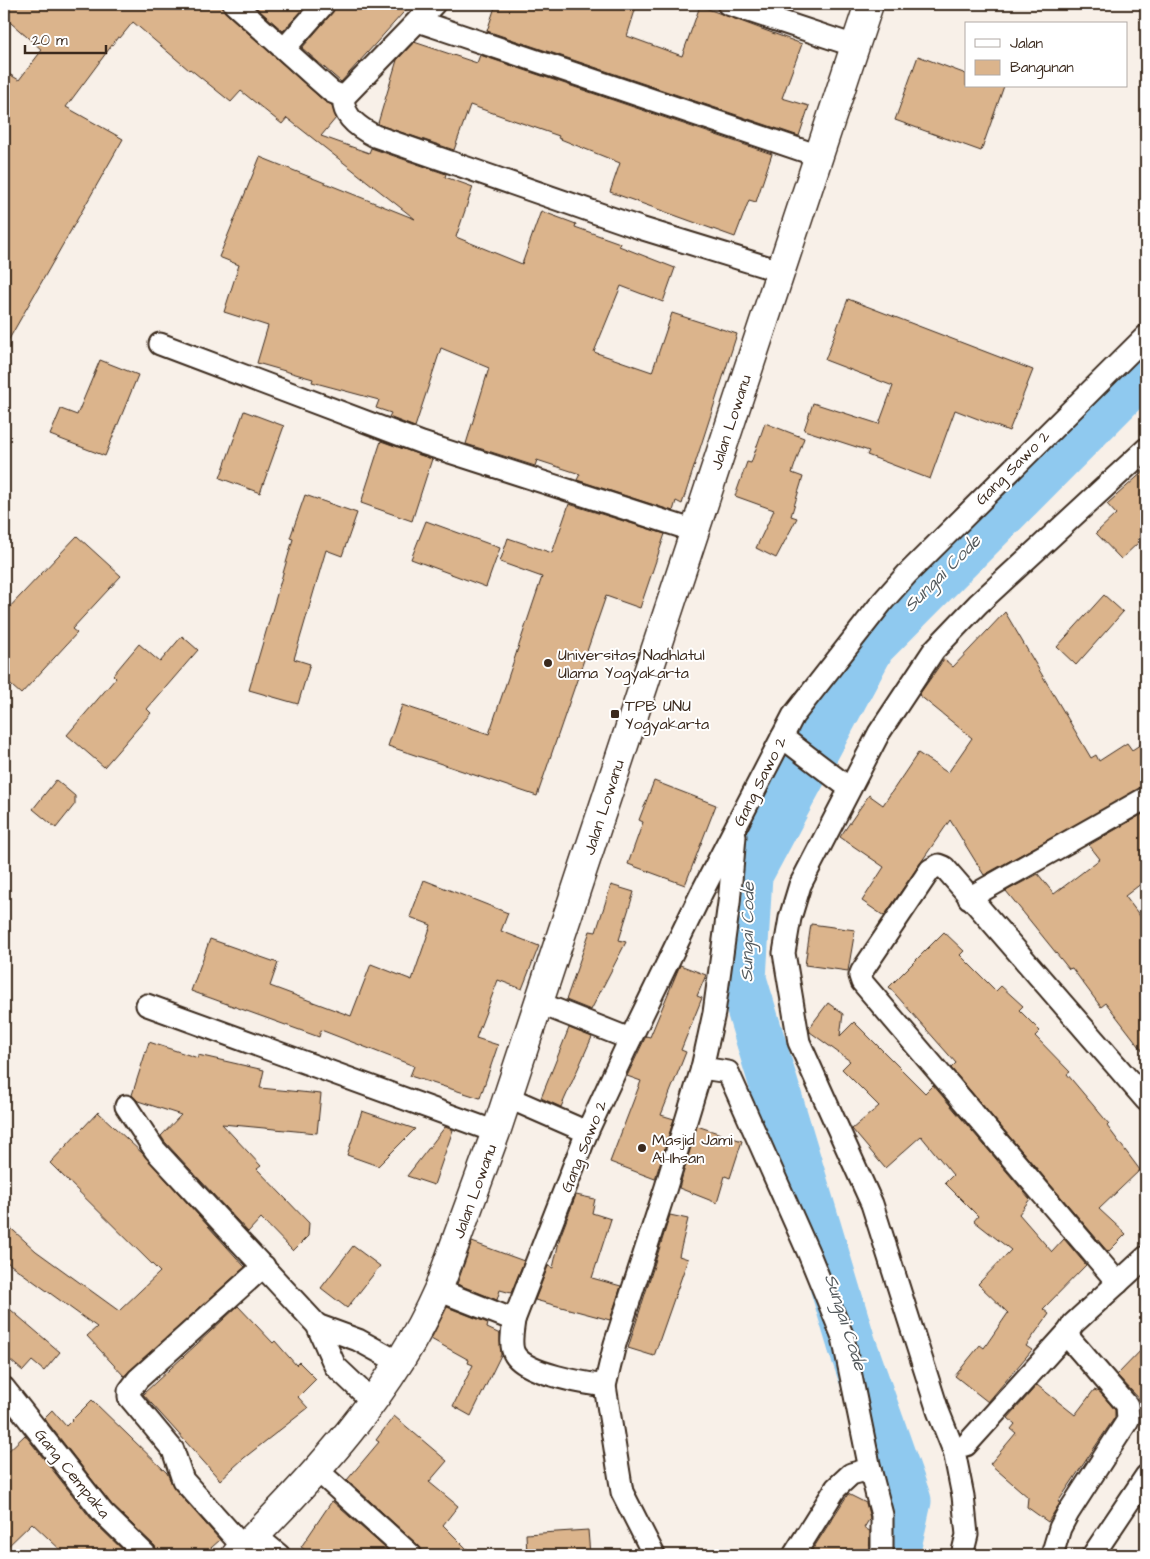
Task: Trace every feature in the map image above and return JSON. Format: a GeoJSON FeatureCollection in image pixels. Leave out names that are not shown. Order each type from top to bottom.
{"type":"FeatureCollection","features":[{"type":"Feature","properties":{"kind":"main road","name":"Jalan Lowanu"},"geometry":{"type":"LineString","coordinates":[[245,1546],[316,1470],[372,1401],[400,1363],[438,1290],[496,1132],[869,4]]}},
{"type":"Feature","properties":{"kind":"street"},"geometry":{"type":"LineString","coordinates":[[234,4],[332,92],[344,97]]}},
{"type":"Feature","properties":{"kind":"street"},"geometry":{"type":"LineString","coordinates":[[284,49],[324,4]]}},
{"type":"Feature","properties":{"kind":"street"},"geometry":{"type":"LineString","coordinates":[[434,4],[344,97],[343,102],[351,118],[362,129],[375,136],[640,228],[780,271]]}},
{"type":"Feature","properties":{"kind":"street"},"geometry":{"type":"LineString","coordinates":[[728,4],[855,46]]}},
{"type":"Feature","properties":{"kind":"street"},"geometry":{"type":"LineString","coordinates":[[418,21],[819,156]]}},
{"type":"Feature","properties":{"kind":"street","name":"Gang Sawo 2"},"geometry":{"type":"LineString","coordinates":[[605,1386],[566,1381],[523,1362],[514,1354],[512,1347],[514,1320],[587,1132],[630,1039],[736,827],[789,742],[793,716],[906,574],[1146,336]]}},
{"type":"Feature","properties":{"kind":"street"},"geometry":{"type":"LineString","coordinates":[[160,344],[422,443],[695,531]]}},
{"type":"Feature","properties":{"kind":"street"},"geometry":{"type":"LineString","coordinates":[[962,1555],[967,1535],[963,1496],[954,1451],[938,1411],[872,1204],[799,1042],[784,953],[790,918],[800,885],[843,784],[880,733],[934,650],[978,604],[1146,449]]}},
{"type":"Feature","properties":{"kind":"street"},"geometry":{"type":"LineString","coordinates":[[789,742],[843,784]]}},
{"type":"Feature","properties":{"kind":"street"},"geometry":{"type":"LineString","coordinates":[[969,898],[1146,798]]}},
{"type":"Feature","properties":{"kind":"street"},"geometry":{"type":"LineString","coordinates":[[654,1555],[622,1492],[605,1386],[614,1344],[666,1187],[702,1068],[714,1013],[729,903],[736,827]]}},
{"type":"Feature","properties":{"kind":"street"},"geometry":{"type":"LineString","coordinates":[[1118,1283],[862,982],[860,976],[862,971],[930,870],[939,866],[944,867],[1146,1100]]}},
{"type":"Feature","properties":{"kind":"street"},"geometry":{"type":"LineString","coordinates":[[539,1003],[630,1039]]}},
{"type":"Feature","properties":{"kind":"street"},"geometry":{"type":"LineString","coordinates":[[147,1005],[496,1132]]}},
{"type":"Feature","properties":{"kind":"street"},"geometry":{"type":"LineString","coordinates":[[702,1068],[728,1072],[809,1254],[843,1337],[870,1469],[882,1515],[882,1555]]}},
{"type":"Feature","properties":{"kind":"street"},"geometry":{"type":"LineString","coordinates":[[507,1097],[587,1132]]}},
{"type":"Feature","properties":{"kind":"street"},"geometry":{"type":"LineString","coordinates":[[126,1106],[155,1150],[317,1325],[335,1366],[372,1401]]}},
{"type":"Feature","properties":{"kind":"street"},"geometry":{"type":"LineString","coordinates":[[966,1445],[1069,1331],[1073,1324],[1146,1257]]}},
{"type":"Feature","properties":{"kind":"street"},"geometry":{"type":"LineString","coordinates":[[264,1266],[138,1379],[129,1391],[129,1397],[172,1450],[183,1480],[245,1546],[278,1555]]}},
{"type":"Feature","properties":{"kind":"street"},"geometry":{"type":"LineString","coordinates":[[438,1290],[514,1320]]}},
{"type":"Feature","properties":{"kind":"street"},"geometry":{"type":"LineString","coordinates":[[317,1325],[358,1340],[400,1363]]}},
{"type":"Feature","properties":{"kind":"street"},"geometry":{"type":"LineString","coordinates":[[1052,1555],[1060,1528],[1068,1513],[1128,1420],[1127,1405],[1069,1338],[1069,1331]]}},
{"type":"Feature","properties":{"kind":"street","name":"Gang Cempaka"},"geometry":{"type":"LineString","coordinates":[[4,1388],[104,1512],[146,1555]]}},
{"type":"Feature","properties":{"kind":"street"},"geometry":{"type":"LineString","coordinates":[[794,1555],[836,1488],[851,1474],[870,1469]]}},
{"type":"Feature","properties":{"kind":"street"},"geometry":{"type":"LineString","coordinates":[[316,1470],[412,1555]]}},
{"type":"Feature","properties":{"kind":"street"},"geometry":{"type":"LineString","coordinates":[[1093,1555],[1146,1476]]}},
{"type":"Feature","properties":{"kind":"building"},"geometry":{"type":"Polygon","coordinates":[[[4,4],[222,4],[226,13],[324,101],[332,105],[336,118],[321,136],[369,153],[371,148],[446,174],[445,177],[473,187],[456,237],[522,264],[541,211],[576,224],[575,227],[620,243],[619,246],[675,268],[663,302],[621,286],[594,352],[652,372],[672,313],[737,334],[682,504],[676,501],[673,511],[577,480],[580,474],[537,460],[535,466],[466,444],[489,368],[441,348],[415,427],[389,417],[391,413],[376,408],[379,400],[312,382],[313,379],[257,363],[268,326],[224,312],[239,265],[219,257],[260,157],[415,219],[287,118],[282,124],[241,91],[231,102],[189,70],[133,22],[120,38],[118,37],[66,107],[123,139],[4,348],[4,71],[19,80],[42,50],[4,17],[4,4]]]}},
{"type":"Feature","properties":{"kind":"building"},"geometry":{"type":"Polygon","coordinates":[[[252,4],[308,4],[283,31],[252,4]]]}},
{"type":"Feature","properties":{"kind":"building"},"geometry":{"type":"Polygon","coordinates":[[[336,4],[411,4],[341,82],[302,48],[333,12],[336,4]]]}},
{"type":"Feature","properties":{"kind":"building"},"geometry":{"type":"Polygon","coordinates":[[[496,4],[637,4],[627,36],[682,56],[700,6],[802,44],[782,98],[809,106],[799,136],[487,31],[496,4]]]}},
{"type":"Feature","properties":{"kind":"building"},"geometry":{"type":"Polygon","coordinates":[[[414,42],[477,63],[480,55],[772,154],[756,202],[749,200],[735,237],[610,192],[620,163],[558,138],[559,136],[470,105],[454,150],[380,125],[378,123],[397,60],[414,42]]]}},
{"type":"Feature","properties":{"kind":"building"},"geometry":{"type":"Polygon","coordinates":[[[918,56],[965,74],[965,88],[1003,88],[981,151],[895,120],[918,56]]]}},
{"type":"Feature","properties":{"kind":"building"},"geometry":{"type":"Polygon","coordinates":[[[848,299],[1033,370],[1009,431],[955,410],[930,479],[867,455],[869,451],[804,430],[813,403],[879,424],[893,386],[825,360],[848,299]]]}},
{"type":"Feature","properties":{"kind":"building"},"geometry":{"type":"Polygon","coordinates":[[[100,360],[138,375],[105,456],[50,435],[61,409],[77,415],[100,360]]]}},
{"type":"Feature","properties":{"kind":"building"},"geometry":{"type":"Polygon","coordinates":[[[244,411],[284,426],[260,493],[220,478],[244,411]]]}},
{"type":"Feature","properties":{"kind":"building"},"geometry":{"type":"Polygon","coordinates":[[[765,423],[804,438],[792,473],[803,477],[791,516],[797,518],[776,558],[756,548],[774,510],[735,496],[747,462],[751,463],[765,423]]]}},
{"type":"Feature","properties":{"kind":"building"},"geometry":{"type":"Polygon","coordinates":[[[381,441],[432,459],[412,521],[361,503],[381,441]]]}},
{"type":"Feature","properties":{"kind":"building"},"geometry":{"type":"Polygon","coordinates":[[[1146,469],[1146,531],[1137,540],[1139,542],[1121,559],[1096,533],[1116,514],[1107,504],[1146,469]]]}},
{"type":"Feature","properties":{"kind":"building"},"geometry":{"type":"Polygon","coordinates":[[[305,495],[357,513],[342,556],[326,550],[294,659],[310,664],[298,704],[249,690],[293,539],[290,538],[305,495]]]}},
{"type":"Feature","properties":{"kind":"building","name":"Universitas Nadhlatul Ulama Yogyakarta"},"geometry":{"type":"Polygon","coordinates":[[[569,504],[665,534],[640,608],[606,596],[537,796],[388,746],[402,705],[489,734],[542,577],[500,562],[508,538],[552,553],[569,504]]]}},
{"type":"Feature","properties":{"kind":"building"},"geometry":{"type":"Polygon","coordinates":[[[426,521],[500,548],[486,587],[411,559],[426,521]]]}},
{"type":"Feature","properties":{"kind":"building"},"geometry":{"type":"Polygon","coordinates":[[[77,536],[121,576],[72,629],[77,633],[21,694],[4,679],[4,613],[77,536]]]}},
{"type":"Feature","properties":{"kind":"building"},"geometry":{"type":"Polygon","coordinates":[[[1104,595],[1123,612],[1076,665],[1057,647],[1104,595]]]}},
{"type":"Feature","properties":{"kind":"building"},"geometry":{"type":"Polygon","coordinates":[[[1005,612],[1091,758],[1096,755],[1099,761],[1127,743],[1132,750],[1146,741],[1146,786],[984,875],[950,820],[884,916],[862,901],[884,867],[840,837],[869,795],[883,805],[918,753],[948,773],[972,738],[919,695],[944,659],[953,667],[1005,612]]]}},
{"type":"Feature","properties":{"kind":"building"},"geometry":{"type":"Polygon","coordinates":[[[182,636],[198,650],[147,709],[151,713],[104,767],[67,735],[116,678],[113,675],[139,644],[160,662],[182,636]]]}},
{"type":"Feature","properties":{"kind":"building"},"geometry":{"type":"Polygon","coordinates":[[[56,780],[75,796],[75,804],[56,828],[33,809],[56,780]]]}},
{"type":"Feature","properties":{"kind":"building"},"geometry":{"type":"Polygon","coordinates":[[[654,781],[716,805],[685,885],[628,864],[643,822],[639,820],[654,781]]]}},
{"type":"Feature","properties":{"kind":"building"},"geometry":{"type":"Polygon","coordinates":[[[1146,812],[1146,880],[1125,896],[1146,924],[1146,1055],[1106,1003],[1101,1007],[1072,968],[1069,969],[1006,891],[1038,874],[1054,894],[1100,859],[1089,845],[1146,812]]]}},
{"type":"Feature","properties":{"kind":"building"},"geometry":{"type":"Polygon","coordinates":[[[424,880],[508,913],[501,931],[539,946],[522,989],[498,980],[476,1038],[498,1045],[480,1098],[410,1076],[414,1066],[321,1030],[319,1037],[191,991],[210,939],[278,963],[270,986],[351,1016],[371,964],[412,980],[431,925],[410,917],[424,880]]]}},
{"type":"Feature","properties":{"kind":"building"},"geometry":{"type":"Polygon","coordinates":[[[611,885],[634,892],[619,940],[626,942],[591,1010],[566,1000],[590,931],[596,932],[611,885]]]}},
{"type":"Feature","properties":{"kind":"building"},"geometry":{"type":"Polygon","coordinates":[[[811,924],[855,930],[848,971],[805,965],[811,924]]]}},
{"type":"Feature","properties":{"kind":"building"},"geometry":{"type":"Polygon","coordinates":[[[944,932],[964,951],[960,955],[996,991],[1001,986],[1023,1006],[1019,1010],[1040,1031],[1035,1036],[1070,1072],[1067,1074],[1109,1124],[1107,1126],[1140,1170],[1099,1209],[1126,1234],[1108,1252],[951,1068],[956,1063],[889,987],[944,932]]]}},
{"type":"Feature","properties":{"kind":"building"},"geometry":{"type":"Polygon","coordinates":[[[680,965],[706,975],[697,996],[702,998],[681,1050],[686,1052],[661,1115],[674,1119],[655,1179],[610,1162],[641,1081],[627,1076],[646,1036],[650,1037],[680,965]]]}},
{"type":"Feature","properties":{"kind":"building"},"geometry":{"type":"Polygon","coordinates":[[[828,1003],[843,1014],[840,1036],[854,1022],[925,1093],[933,1085],[1030,1199],[1019,1214],[1052,1252],[1064,1239],[1086,1265],[1043,1309],[1049,1314],[1026,1346],[1032,1350],[988,1402],[955,1376],[980,1345],[984,1348],[1008,1313],[978,1284],[1011,1250],[974,1221],[978,1216],[945,1183],[953,1175],[921,1136],[885,1168],[852,1129],[879,1106],[842,1069],[850,1061],[810,1032],[809,1028],[828,1003]]]}},
{"type":"Feature","properties":{"kind":"building"},"geometry":{"type":"Polygon","coordinates":[[[569,1028],[592,1037],[561,1107],[541,1098],[569,1028]]]}},
{"type":"Feature","properties":{"kind":"building"},"geometry":{"type":"Polygon","coordinates":[[[149,1042],[198,1058],[198,1055],[264,1070],[260,1088],[321,1094],[317,1133],[222,1124],[261,1166],[257,1169],[309,1223],[308,1236],[293,1251],[261,1218],[248,1232],[165,1142],[161,1136],[181,1115],[138,1101],[132,1095],[149,1042]]]}},
{"type":"Feature","properties":{"kind":"building"},"geometry":{"type":"Polygon","coordinates":[[[362,1111],[415,1129],[378,1166],[347,1155],[362,1111]]]}},
{"type":"Feature","properties":{"kind":"building"},"geometry":{"type":"Polygon","coordinates":[[[98,1112],[143,1154],[245,1267],[124,1376],[87,1336],[97,1327],[4,1260],[4,1222],[36,1251],[119,1311],[160,1272],[50,1163],[98,1112]]]}},
{"type":"Feature","properties":{"kind":"building"},"geometry":{"type":"Polygon","coordinates":[[[697,1126],[742,1141],[730,1178],[725,1176],[717,1203],[679,1188],[697,1126]]]}},
{"type":"Feature","properties":{"kind":"building"},"geometry":{"type":"Polygon","coordinates":[[[445,1127],[453,1130],[434,1185],[407,1176],[445,1127]]]}},
{"type":"Feature","properties":{"kind":"building"},"geometry":{"type":"Polygon","coordinates":[[[576,1195],[595,1199],[592,1213],[611,1219],[592,1278],[621,1286],[610,1320],[535,1300],[548,1266],[553,1268],[560,1237],[576,1195]]]}},
{"type":"Feature","properties":{"kind":"building"},"geometry":{"type":"Polygon","coordinates":[[[670,1215],[688,1219],[679,1256],[688,1259],[654,1356],[628,1348],[670,1215]]]}},
{"type":"Feature","properties":{"kind":"building"},"geometry":{"type":"Polygon","coordinates":[[[472,1242],[524,1261],[511,1293],[500,1290],[497,1300],[457,1284],[472,1242]]]}},
{"type":"Feature","properties":{"kind":"building"},"geometry":{"type":"Polygon","coordinates":[[[353,1246],[380,1266],[347,1308],[321,1288],[353,1246]]]}},
{"type":"Feature","properties":{"kind":"building"},"geometry":{"type":"Polygon","coordinates":[[[4,1304],[60,1352],[44,1371],[32,1361],[23,1371],[4,1355],[4,1304]]]}},
{"type":"Feature","properties":{"kind":"building"},"geometry":{"type":"Polygon","coordinates":[[[238,1306],[273,1343],[275,1341],[296,1365],[299,1362],[316,1379],[298,1397],[308,1408],[244,1458],[220,1480],[143,1394],[238,1306]]]}},
{"type":"Feature","properties":{"kind":"building"},"geometry":{"type":"Polygon","coordinates":[[[447,1307],[488,1323],[487,1328],[500,1334],[501,1355],[471,1416],[453,1406],[473,1365],[468,1363],[469,1360],[431,1339],[447,1307]]]}},
{"type":"Feature","properties":{"kind":"building"},"geometry":{"type":"Polygon","coordinates":[[[1146,1345],[1146,1406],[1117,1375],[1146,1345]]]}},
{"type":"Feature","properties":{"kind":"building"},"geometry":{"type":"Polygon","coordinates":[[[1037,1385],[1075,1415],[1094,1390],[1100,1392],[1115,1410],[1115,1417],[1058,1502],[1060,1503],[1048,1522],[1027,1507],[1028,1497],[990,1464],[1016,1433],[1011,1429],[1015,1424],[1008,1418],[1037,1385]]]}},
{"type":"Feature","properties":{"kind":"building"},"geometry":{"type":"Polygon","coordinates":[[[92,1400],[167,1473],[174,1488],[220,1540],[203,1555],[158,1555],[155,1546],[112,1505],[44,1418],[52,1410],[66,1426],[92,1400]]]}},
{"type":"Feature","properties":{"kind":"building"},"geometry":{"type":"Polygon","coordinates":[[[394,1416],[447,1461],[429,1482],[458,1506],[443,1525],[473,1555],[423,1555],[419,1546],[347,1480],[379,1442],[376,1440],[394,1416]]]}},
{"type":"Feature","properties":{"kind":"building"},"geometry":{"type":"Polygon","coordinates":[[[25,1435],[93,1521],[128,1555],[66,1555],[32,1523],[4,1550],[4,1455],[25,1435]]]}},
{"type":"Feature","properties":{"kind":"building"},"geometry":{"type":"Polygon","coordinates":[[[848,1494],[866,1503],[870,1518],[864,1528],[870,1531],[869,1555],[809,1555],[848,1494]]]}},
{"type":"Feature","properties":{"kind":"building"},"geometry":{"type":"Polygon","coordinates":[[[332,1501],[393,1555],[312,1555],[301,1547],[332,1501]]]}},
{"type":"Feature","properties":{"kind":"building"},"geometry":{"type":"Polygon","coordinates":[[[588,1530],[590,1555],[527,1555],[526,1534],[588,1530]]]}},
{"type":"Feature","properties":{"kind":"waterway","name":"Sungai Code"},"geometry":{"type":"LineString","coordinates":[[895,1555],[907,1501],[852,1345],[742,979],[748,875],[871,645],[1146,368]]}},
{"type":"Feature","properties":{"kind":"place","name":"Universitas Nadhlatul Ulama Yogyakarta"},"geometry":{"type":"Point","coordinates":[548,663]}},
{"type":"Feature","properties":{"kind":"place","name":"TPB UNU Yogyakarta"},"geometry":{"type":"Point","coordinates":[615,714]}},
{"type":"Feature","properties":{"kind":"place","name":"Masjid Jami Al-Ihsan"},"geometry":{"type":"Point","coordinates":[642,1148]}}]}
